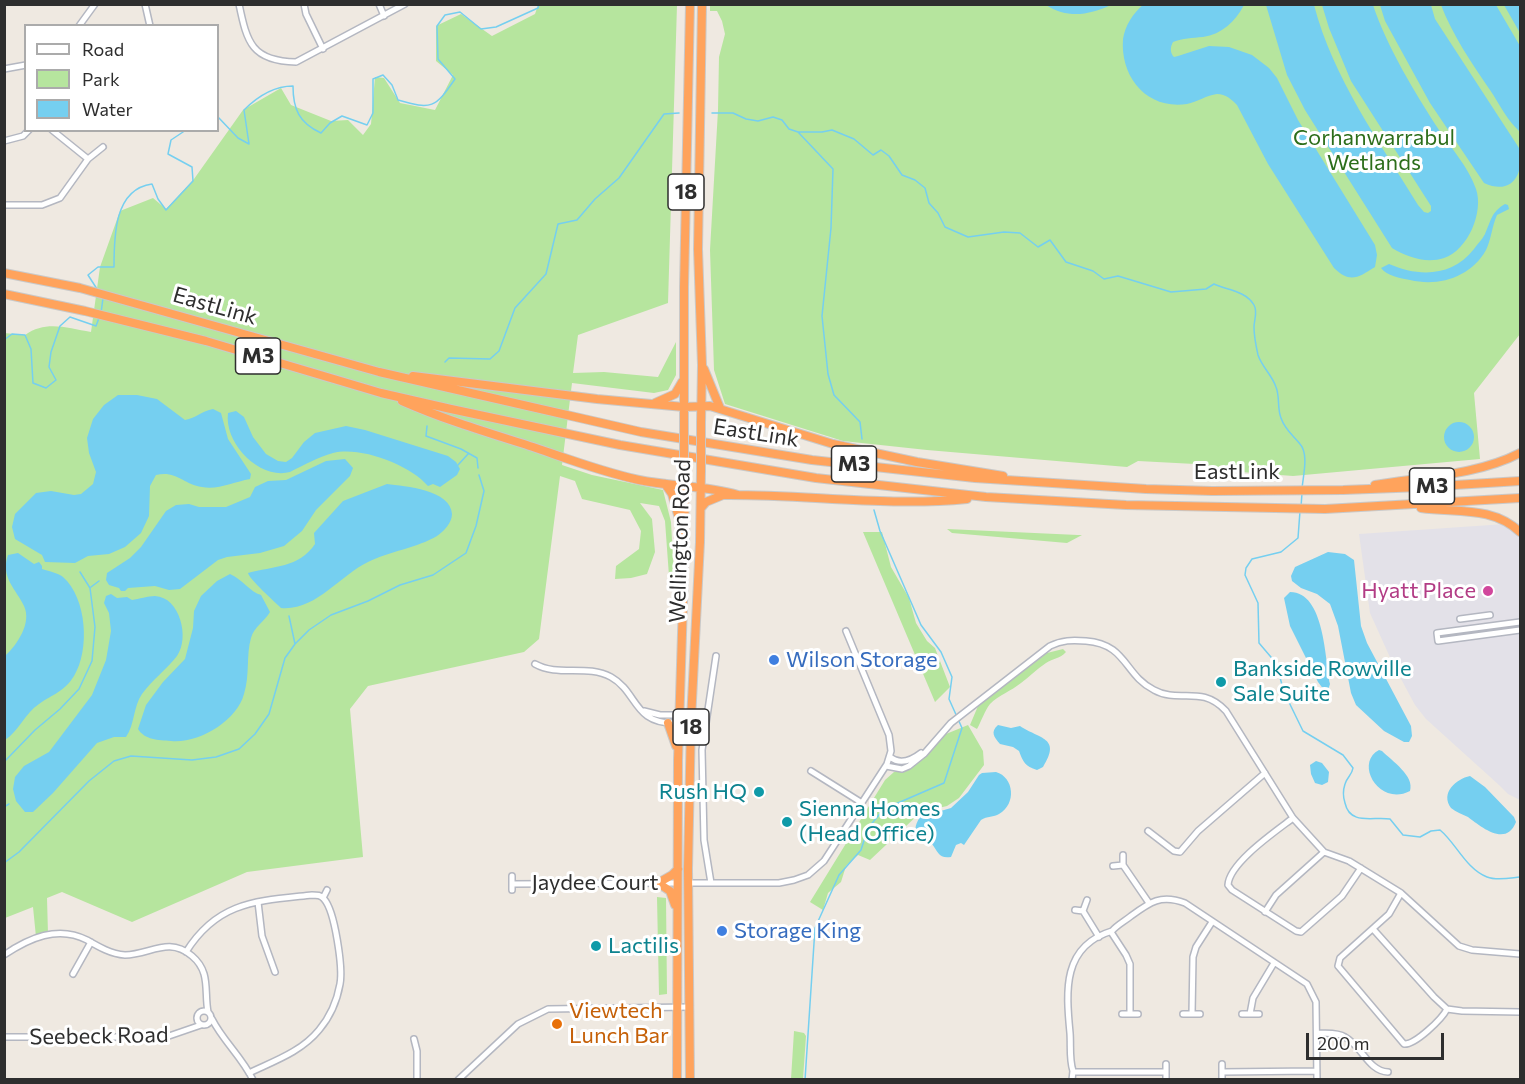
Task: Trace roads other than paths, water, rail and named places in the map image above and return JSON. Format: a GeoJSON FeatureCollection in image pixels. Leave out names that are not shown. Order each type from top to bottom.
{"type":"FeatureCollection","features":[{"type":"Feature","properties":{"kind":"highway","name":"Wellington Road"},"geometry":{"type":"LineString","coordinates":[[690,9],[684,472],[701,508],[691,720],[688,883],[690,1080]]}},
{"type":"Feature","properties":{"kind":"highway","name":"18"},"geometry":{"type":"LineString","coordinates":[[697,406],[702,365],[698,261],[702,9]]}},
{"type":"Feature","properties":{"kind":"highway"},"geometry":{"type":"LineString","coordinates":[[686,183],[699,184]]}},
{"type":"Feature","properties":{"kind":"highway","name":"EastLink"},"geometry":{"type":"LineString","coordinates":[[4,273],[43,280],[136,303],[379,372],[641,432],[812,460],[975,478],[1146,489],[1343,490],[1521,480]]}},
{"type":"Feature","properties":{"kind":"highway","name":"EastLink"},"geometry":{"type":"LineString","coordinates":[[4,294],[206,341],[381,393],[533,428],[691,459],[816,478],[986,497],[1126,505],[1325,509],[1521,498]]}},
{"type":"Feature","properties":{"kind":"highway"},"geometry":{"type":"LineString","coordinates":[[702,365],[720,408]]}},
{"type":"Feature","properties":{"kind":"highway"},"geometry":{"type":"LineString","coordinates":[[379,372],[597,399],[720,408],[833,444],[1019,480]]}},
{"type":"Feature","properties":{"kind":"highway"},"geometry":{"type":"LineString","coordinates":[[651,404],[675,394],[684,377]]}},
{"type":"Feature","properties":{"kind":"highway"},"geometry":{"type":"LineString","coordinates":[[381,393],[456,422],[615,474],[738,495]]}},
{"type":"Feature","properties":{"kind":"highway","name":"Wellington Road"},"geometry":{"type":"LineString","coordinates":[[677,1080],[679,719],[685,539],[693,487],[698,482],[701,473],[701,420],[697,406]]}},
{"type":"Feature","properties":{"kind":"highway"},"geometry":{"type":"LineString","coordinates":[[684,419],[697,406]]}},
{"type":"Feature","properties":{"kind":"highway"},"geometry":{"type":"LineString","coordinates":[[1343,490],[1482,467],[1521,453]]}},
{"type":"Feature","properties":{"kind":"highway"},"geometry":{"type":"LineString","coordinates":[[665,484],[672,494],[685,539]]}},
{"type":"Feature","properties":{"kind":"highway"},"geometry":{"type":"LineString","coordinates":[[701,508],[713,498],[723,495],[945,501],[986,497]]}},
{"type":"Feature","properties":{"kind":"highway"},"geometry":{"type":"LineString","coordinates":[[1399,505],[1483,512],[1506,521],[1521,532]]}},
{"type":"Feature","properties":{"kind":"highway"},"geometry":{"type":"LineString","coordinates":[[679,719],[691,720]]}},
{"type":"Feature","properties":{"kind":"highway"},"geometry":{"type":"LineString","coordinates":[[668,723],[678,760]]}},
{"type":"Feature","properties":{"kind":"highway"},"geometry":{"type":"LineString","coordinates":[[677,915],[670,891],[658,883],[678,869]]}},
{"type":"Feature","properties":{"kind":"highway"},"geometry":{"type":"LineString","coordinates":[[678,883],[688,883]]}},
{"type":"Feature","properties":{"kind":"street"},"geometry":{"type":"LineString","coordinates":[[80,24],[95,4]]}},
{"type":"Feature","properties":{"kind":"street"},"geometry":{"type":"LineString","coordinates":[[145,4],[150,24]]}},
{"type":"Feature","properties":{"kind":"street"},"geometry":{"type":"LineString","coordinates":[[238,4],[248,40],[261,55],[277,62],[296,62],[405,4]]}},
{"type":"Feature","properties":{"kind":"street"},"geometry":{"type":"LineString","coordinates":[[304,4],[306,14],[323,49]]}},
{"type":"Feature","properties":{"kind":"street"},"geometry":{"type":"LineString","coordinates":[[379,4],[384,16]]}},
{"type":"Feature","properties":{"kind":"street"},"geometry":{"type":"LineString","coordinates":[[4,69],[24,65]]}},
{"type":"Feature","properties":{"kind":"street"},"geometry":{"type":"LineString","coordinates":[[4,141],[23,136],[27,132]]}},
{"type":"Feature","properties":{"kind":"street"},"geometry":{"type":"LineString","coordinates":[[54,132],[88,159]]}},
{"type":"Feature","properties":{"kind":"street"},"geometry":{"type":"LineString","coordinates":[[4,205],[42,205],[60,198],[88,159],[103,147]]}},
{"type":"Feature","properties":{"kind":"street"},"geometry":{"type":"LineString","coordinates":[[1460,619],[1490,615]]}},
{"type":"Feature","properties":{"kind":"street"},"geometry":{"type":"LineString","coordinates":[[1521,622],[1437,633],[1438,641],[1521,630]]}},
{"type":"Feature","properties":{"kind":"street"},"geometry":{"type":"LineString","coordinates":[[1473,628],[1474,636]]}},
{"type":"Feature","properties":{"kind":"street"},"geometry":{"type":"LineString","coordinates":[[688,883],[779,883],[808,875],[824,861],[886,766],[890,757],[890,735],[846,630]]}},
{"type":"Feature","properties":{"kind":"street"},"geometry":{"type":"LineString","coordinates":[[886,766],[902,769],[909,766],[951,723],[1050,646],[1071,640],[1100,642],[1111,647],[1153,690],[1161,693],[1209,697],[1218,702],[1226,711],[1293,818],[1324,852],[1348,861],[1401,893],[1459,946],[1472,950],[1521,954]]}},
{"type":"Feature","properties":{"kind":"street"},"geometry":{"type":"LineString","coordinates":[[711,883],[704,840],[702,750],[716,656]]}},
{"type":"Feature","properties":{"kind":"street"},"geometry":{"type":"LineString","coordinates":[[535,664],[545,670],[593,671],[607,675],[619,682],[641,711],[653,719],[675,723],[679,719],[675,715],[641,711]]}},
{"type":"Feature","properties":{"kind":"street"},"geometry":{"type":"LineString","coordinates":[[890,757],[896,761],[907,761],[930,747]]}},
{"type":"Feature","properties":{"kind":"street"},"geometry":{"type":"LineString","coordinates":[[811,771],[862,803]]}},
{"type":"Feature","properties":{"kind":"street"},"geometry":{"type":"LineString","coordinates":[[1148,831],[1174,851],[1180,852],[1198,831],[1265,773]]}},
{"type":"Feature","properties":{"kind":"street"},"geometry":{"type":"LineString","coordinates":[[1293,818],[1242,861],[1229,879],[1228,885],[1232,890],[1296,932],[1301,932],[1342,896],[1361,868]]}},
{"type":"Feature","properties":{"kind":"street"},"geometry":{"type":"LineString","coordinates":[[1265,912],[1276,895],[1324,852]]}},
{"type":"Feature","properties":{"kind":"street"},"geometry":{"type":"LineString","coordinates":[[1123,855],[1123,865],[1130,878],[1149,903]]}},
{"type":"Feature","properties":{"kind":"street"},"geometry":{"type":"LineString","coordinates":[[1113,866],[1123,865]]}},
{"type":"Feature","properties":{"kind":"street","name":"Jaydee Court"},"geometry":{"type":"LineString","coordinates":[[512,876],[512,887],[678,883]]}},
{"type":"Feature","properties":{"kind":"street"},"geometry":{"type":"LineString","coordinates":[[323,898],[327,890]]}},
{"type":"Feature","properties":{"kind":"street"},"geometry":{"type":"LineString","coordinates":[[1401,893],[1389,914],[1340,958],[1337,963],[1339,969],[1402,1042],[1407,1044],[1412,1043],[1442,1018],[1448,1009]]}},
{"type":"Feature","properties":{"kind":"street"},"geometry":{"type":"LineString","coordinates":[[186,952],[199,933],[219,916],[237,907],[258,902],[318,895],[323,898],[328,907],[341,962],[341,978],[334,1006],[320,1030],[304,1045],[249,1073]]}},
{"type":"Feature","properties":{"kind":"street"},"geometry":{"type":"LineString","coordinates":[[1072,1080],[1067,1011],[1069,973],[1078,955],[1099,937],[1111,932],[1149,903],[1168,899],[1181,902],[1259,951],[1274,963],[1301,978],[1312,990],[1317,1002],[1315,1071],[1317,1080]]}},
{"type":"Feature","properties":{"kind":"street"},"geometry":{"type":"LineString","coordinates":[[1083,911],[1087,900]]}},
{"type":"Feature","properties":{"kind":"street"},"geometry":{"type":"LineString","coordinates":[[258,902],[262,936],[275,972]]}},
{"type":"Feature","properties":{"kind":"street"},"geometry":{"type":"LineString","coordinates":[[1075,910],[1083,911]]}},
{"type":"Feature","properties":{"kind":"street"},"geometry":{"type":"LineString","coordinates":[[1083,911],[1099,937]]}},
{"type":"Feature","properties":{"kind":"street"},"geometry":{"type":"LineString","coordinates":[[1191,1014],[1192,957],[1212,922]]}},
{"type":"Feature","properties":{"kind":"street"},"geometry":{"type":"LineString","coordinates":[[1373,929],[1434,998],[1448,1009],[1521,1012]]}},
{"type":"Feature","properties":{"kind":"street"},"geometry":{"type":"LineString","coordinates":[[1111,932],[1130,964],[1130,1014]]}},
{"type":"Feature","properties":{"kind":"street"},"geometry":{"type":"LineString","coordinates":[[4,955],[32,939],[52,933],[75,935],[111,952],[124,954],[161,947],[186,952],[203,970],[207,983],[208,1012],[217,1029],[236,1051],[253,1080]]}},
{"type":"Feature","properties":{"kind":"street"},"geometry":{"type":"LineString","coordinates":[[73,974],[91,942]]}},
{"type":"Feature","properties":{"kind":"street"},"geometry":{"type":"LineString","coordinates":[[1250,1014],[1253,998],[1274,963]]}},
{"type":"Feature","properties":{"kind":"street","name":"Seebeck Road"},"geometry":{"type":"LineString","coordinates":[[191,1027],[206,1001]]}},
{"type":"Feature","properties":{"kind":"street"},"geometry":{"type":"LineString","coordinates":[[458,1080],[518,1024],[548,1010],[690,1007]]}},
{"type":"Feature","properties":{"kind":"street"},"geometry":{"type":"LineString","coordinates":[[208,1012],[199,1015],[204,1025],[217,1029]]}},
{"type":"Feature","properties":{"kind":"street"},"geometry":{"type":"LineString","coordinates":[[1122,1014],[1138,1014]]}},
{"type":"Feature","properties":{"kind":"street"},"geometry":{"type":"LineString","coordinates":[[1183,1014],[1200,1014]]}},
{"type":"Feature","properties":{"kind":"street"},"geometry":{"type":"LineString","coordinates":[[1242,1014],[1259,1014]]}},
{"type":"Feature","properties":{"kind":"street"},"geometry":{"type":"LineString","coordinates":[[204,1025],[212,1019]]}},
{"type":"Feature","properties":{"kind":"street","name":"Seebeck Road"},"geometry":{"type":"LineString","coordinates":[[4,1037],[166,1037],[177,1035],[191,1027],[204,1025]]}},
{"type":"Feature","properties":{"kind":"street"},"geometry":{"type":"LineString","coordinates":[[1317,1034],[1337,1034],[1345,1037],[1377,1070],[1388,1072]]}},
{"type":"Feature","properties":{"kind":"street"},"geometry":{"type":"LineString","coordinates":[[414,1039],[417,1050],[417,1080]]}},
{"type":"Feature","properties":{"kind":"street"},"geometry":{"type":"LineString","coordinates":[[1166,1064],[1166,1080]]}},
{"type":"Feature","properties":{"kind":"street"},"geometry":{"type":"LineString","coordinates":[[1222,1064],[1222,1080]]}},
{"type":"Feature","properties":{"kind":"street"},"geometry":{"type":"LineString","coordinates":[[1222,1072],[1315,1071]]}},
{"type":"Feature","properties":{"kind":"street"},"geometry":{"type":"LineString","coordinates":[[1073,1072],[1166,1072]]}},
{"type":"Feature","properties":{"kind":"water"},"geometry":{"type":"Polygon","coordinates":[[[1144,4],[1244,5],[1232,22],[1222,30],[1203,37],[1173,42],[1172,54],[1174,57],[1209,46],[1229,47],[1252,55],[1269,68],[1277,78],[1298,120],[1375,245],[1377,255],[1375,267],[1354,277],[1345,276],[1334,268],[1268,164],[1237,105],[1230,99],[1217,94],[1187,104],[1173,104],[1160,102],[1139,88],[1131,78],[1126,66],[1123,39],[1130,20],[1144,4]]]}},
{"type":"Feature","properties":{"kind":"water"},"geometry":{"type":"Polygon","coordinates":[[[1046,5],[1111,5],[1087,13],[1070,14],[1046,5]]]}},
{"type":"Feature","properties":{"kind":"water"},"geometry":{"type":"Polygon","coordinates":[[[1266,5],[1314,5],[1333,58],[1358,108],[1418,205],[1428,213],[1431,211],[1431,206],[1351,81],[1322,5],[1373,5],[1402,69],[1464,166],[1476,189],[1478,208],[1476,219],[1467,239],[1453,254],[1437,260],[1424,260],[1410,257],[1392,248],[1305,110],[1287,75],[1266,5]]]}},
{"type":"Feature","properties":{"kind":"water"},"geometry":{"type":"Polygon","coordinates":[[[1380,5],[1431,5],[1435,19],[1519,148],[1518,174],[1509,184],[1502,187],[1484,183],[1430,103],[1385,21],[1380,5]]]}},
{"type":"Feature","properties":{"kind":"water"},"geometry":{"type":"Polygon","coordinates":[[[1441,5],[1496,5],[1520,46],[1520,132],[1507,117],[1469,59],[1441,5]]]}},
{"type":"Feature","properties":{"kind":"water"},"geometry":{"type":"Polygon","coordinates":[[[1504,5],[1520,5],[1520,33],[1504,5]]]}},
{"type":"Feature","properties":{"kind":"water"},"geometry":{"type":"Polygon","coordinates":[[[1505,204],[1509,209],[1497,215],[1486,250],[1472,267],[1463,273],[1443,281],[1421,282],[1394,276],[1381,268],[1389,264],[1412,271],[1434,272],[1456,265],[1474,249],[1484,236],[1494,214],[1505,204]]]}},
{"type":"Feature","properties":{"kind":"water"},"geometry":{"type":"Polygon","coordinates":[[[118,395],[137,395],[157,399],[185,420],[213,409],[221,413],[228,439],[251,474],[250,479],[208,488],[169,474],[156,475],[150,486],[149,516],[141,533],[125,547],[109,554],[88,556],[75,563],[45,562],[42,555],[15,539],[12,527],[15,514],[36,493],[51,491],[81,494],[93,484],[96,472],[89,453],[87,438],[93,419],[104,405],[118,395]]]}},
{"type":"Feature","properties":{"kind":"water"},"geometry":{"type":"Polygon","coordinates":[[[236,411],[244,417],[253,437],[266,454],[278,461],[286,462],[292,458],[304,442],[315,433],[346,426],[448,456],[456,462],[460,469],[457,475],[440,487],[433,484],[428,486],[420,478],[397,464],[371,455],[344,452],[322,457],[290,472],[267,471],[246,457],[232,436],[228,425],[228,413],[236,411]]]}},
{"type":"Feature","properties":{"kind":"water"},"geometry":{"type":"Polygon","coordinates":[[[1459,422],[1470,426],[1474,437],[1470,448],[1459,452],[1448,448],[1444,437],[1448,426],[1459,422]]]}},
{"type":"Feature","properties":{"kind":"water"},"geometry":{"type":"Polygon","coordinates":[[[345,459],[353,468],[350,476],[316,510],[302,531],[284,546],[260,553],[218,560],[180,589],[169,590],[155,586],[128,588],[121,591],[109,585],[106,580],[107,573],[130,558],[141,547],[166,511],[176,505],[226,507],[250,497],[255,487],[268,481],[286,480],[326,461],[345,459]]]}},
{"type":"Feature","properties":{"kind":"water"},"geometry":{"type":"Polygon","coordinates":[[[387,484],[426,491],[444,499],[450,506],[452,514],[449,524],[437,536],[368,562],[316,598],[294,607],[281,608],[248,573],[285,565],[301,558],[315,544],[314,533],[343,501],[387,484]]]}},
{"type":"Feature","properties":{"kind":"water"},"geometry":{"type":"Polygon","coordinates":[[[1328,552],[1345,554],[1354,560],[1361,626],[1367,643],[1411,726],[1412,736],[1409,742],[1404,742],[1384,731],[1356,705],[1351,693],[1338,626],[1330,604],[1317,594],[1301,588],[1292,581],[1291,576],[1295,567],[1328,552]]]}},
{"type":"Feature","properties":{"kind":"water"},"geometry":{"type":"Polygon","coordinates":[[[18,553],[34,564],[39,562],[42,569],[63,577],[71,586],[81,611],[84,639],[79,665],[74,676],[62,689],[34,708],[5,740],[5,656],[22,633],[26,619],[24,606],[6,570],[8,555],[18,553]]]}},
{"type":"Feature","properties":{"kind":"water"},"geometry":{"type":"Polygon","coordinates":[[[230,574],[261,595],[270,612],[251,638],[246,687],[240,704],[225,722],[193,739],[171,741],[148,737],[138,729],[146,705],[163,682],[185,659],[193,628],[194,611],[201,596],[217,581],[230,574]]]}},
{"type":"Feature","properties":{"kind":"water"},"geometry":{"type":"Polygon","coordinates":[[[1290,592],[1302,595],[1317,615],[1330,684],[1328,690],[1324,690],[1318,682],[1290,626],[1284,598],[1290,592]]]}},
{"type":"Feature","properties":{"kind":"water"},"geometry":{"type":"Polygon","coordinates":[[[111,594],[117,598],[127,597],[132,600],[155,596],[171,603],[182,629],[181,648],[173,661],[142,694],[126,737],[114,737],[97,743],[53,793],[33,812],[25,812],[16,801],[13,789],[15,777],[24,766],[49,752],[92,695],[106,660],[111,631],[109,613],[104,603],[106,596],[111,594]]]}},
{"type":"Feature","properties":{"kind":"water"},"geometry":{"type":"Polygon","coordinates":[[[998,725],[1011,728],[1020,726],[1046,740],[1050,750],[1043,767],[1037,770],[1030,767],[1023,761],[1019,751],[1000,744],[994,734],[998,725]]]}},
{"type":"Feature","properties":{"kind":"water"},"geometry":{"type":"Polygon","coordinates":[[[1379,750],[1406,774],[1411,785],[1410,791],[1399,794],[1389,793],[1374,781],[1369,764],[1372,756],[1379,750]]]}},
{"type":"Feature","properties":{"kind":"water"},"geometry":{"type":"Polygon","coordinates":[[[1316,761],[1322,763],[1329,772],[1328,782],[1322,785],[1315,783],[1311,774],[1310,765],[1316,761]]]}},
{"type":"Feature","properties":{"kind":"water"},"geometry":{"type":"Polygon","coordinates":[[[996,772],[1007,779],[1010,785],[1009,804],[999,814],[981,820],[964,845],[961,843],[956,845],[951,857],[941,856],[932,844],[916,831],[920,817],[951,808],[968,792],[979,775],[996,772]]]}},
{"type":"Feature","properties":{"kind":"water"},"geometry":{"type":"Polygon","coordinates":[[[1470,776],[1485,787],[1514,817],[1516,822],[1512,830],[1500,834],[1493,833],[1451,808],[1447,797],[1448,792],[1455,783],[1470,776]]]}},
{"type":"Feature","properties":{"kind":"waterway"},"geometry":{"type":"LineString","coordinates":[[219,118],[238,138],[249,144],[244,110],[267,93],[293,86],[296,108],[302,120],[313,129],[321,133],[330,123],[342,116],[367,125],[373,113],[373,79],[383,75],[392,85],[398,100],[418,105],[432,104],[442,96],[455,79],[438,59],[437,26],[445,15],[460,12],[481,29],[496,27],[538,8],[539,4]]}},
{"type":"Feature","properties":{"kind":"waterway"},"geometry":{"type":"LineString","coordinates":[[445,362],[449,358],[490,359],[499,351],[515,308],[546,274],[558,224],[577,220],[595,199],[619,178],[664,114],[679,113]]}},
{"type":"Feature","properties":{"kind":"waterway"},"geometry":{"type":"LineString","coordinates":[[712,113],[733,113],[758,121],[773,117],[782,120],[789,129],[798,132],[832,130],[854,139],[873,155],[881,150],[889,156],[902,175],[915,180],[925,188],[929,203],[938,213],[945,227],[968,237],[1004,232],[1020,233],[1038,247],[1050,240],[1066,262],[1093,271],[1104,279],[1118,276],[1171,292],[1206,289],[1214,284],[1251,300],[1256,313],[1254,330],[1258,355],[1276,387],[1281,418],[1303,448],[1305,465],[1302,489]]}},
{"type":"Feature","properties":{"kind":"waterway"},"geometry":{"type":"LineString","coordinates":[[97,289],[88,275],[98,267],[114,267],[116,229],[123,205],[130,195],[139,188],[152,184],[158,199],[166,210],[193,181],[192,167],[168,154],[171,140],[183,132]]}},
{"type":"Feature","properties":{"kind":"waterway"},"geometry":{"type":"LineString","coordinates":[[798,132],[833,169],[831,228],[822,316],[828,374],[834,395],[860,422],[862,439]]}},
{"type":"Feature","properties":{"kind":"waterway"},"geometry":{"type":"LineString","coordinates":[[101,313],[103,298]]}},
{"type":"Feature","properties":{"kind":"waterway"},"geometry":{"type":"LineString","coordinates":[[4,340],[12,334],[25,335],[31,349],[33,383],[46,388],[56,380],[49,367],[51,352],[60,326],[70,317],[96,326],[99,318]]}},
{"type":"Feature","properties":{"kind":"waterway"},"geometry":{"type":"LineString","coordinates":[[427,426],[426,436],[461,449],[477,458],[478,468]]}},
{"type":"Feature","properties":{"kind":"waterway"},"geometry":{"type":"LineString","coordinates":[[458,465],[468,454]]}},
{"type":"Feature","properties":{"kind":"waterway"},"geometry":{"type":"LineString","coordinates":[[4,863],[19,852],[89,781],[114,761],[131,756],[192,760],[216,757],[239,749],[255,734],[269,714],[285,658],[309,630],[331,615],[368,601],[400,585],[433,575],[466,553],[476,526],[484,491],[479,475]]}},
{"type":"Feature","properties":{"kind":"waterway"},"geometry":{"type":"LineString","coordinates":[[1301,507],[1302,493]]}},
{"type":"Feature","properties":{"kind":"waterway"},"geometry":{"type":"LineString","coordinates":[[805,1080],[815,928],[839,875],[861,850],[868,828],[884,809],[944,783],[962,728],[949,699],[952,677],[941,652],[921,625],[880,531],[874,510]]}},
{"type":"Feature","properties":{"kind":"waterway"},"geometry":{"type":"LineString","coordinates":[[1300,511],[1298,538],[1281,552],[1252,559],[1246,568],[1245,575],[1258,603],[1259,643],[1276,663],[1284,692],[1303,731],[1343,755],[1353,768],[1344,789],[1348,810],[1352,815],[1363,819],[1390,819],[1403,835],[1420,837],[1431,831],[1440,830],[1467,862],[1480,873],[1495,879],[1520,877]]}},
{"type":"Feature","properties":{"kind":"waterway"},"geometry":{"type":"LineString","coordinates":[[4,762],[79,689],[92,661],[95,627],[90,588],[80,572]]}},
{"type":"Feature","properties":{"kind":"waterway"},"geometry":{"type":"LineString","coordinates":[[91,587],[99,581]]}},
{"type":"Feature","properties":{"kind":"waterway"},"geometry":{"type":"LineString","coordinates":[[289,616],[295,644]]}},
{"type":"Feature","properties":{"kind":"waterway"},"geometry":{"type":"LineString","coordinates":[[4,807],[9,804]]}},
{"type":"Feature","properties":{"kind":"place","name":"Hyatt Place"},"geometry":{"type":"Point","coordinates":[1488,591]}},
{"type":"Feature","properties":{"kind":"place","name":"Wilson Storage"},"geometry":{"type":"Point","coordinates":[774,660]}},
{"type":"Feature","properties":{"kind":"place","name":"Bankside Rowville Sale Suite"},"geometry":{"type":"Point","coordinates":[1221,682]}},
{"type":"Feature","properties":{"kind":"place","name":"Rush HQ"},"geometry":{"type":"Point","coordinates":[759,792]}},
{"type":"Feature","properties":{"kind":"place","name":"Sienna Homes (Head Office)"},"geometry":{"type":"Point","coordinates":[787,822]}},
{"type":"Feature","properties":{"kind":"place","name":"Storage King"},"geometry":{"type":"Point","coordinates":[722,931]}},
{"type":"Feature","properties":{"kind":"place","name":"Lactilis"},"geometry":{"type":"Point","coordinates":[596,946]}},
{"type":"Feature","properties":{"kind":"place","name":"Viewtech Lunch Bar"},"geometry":{"type":"Point","coordinates":[557,1024]}},
{"type":"Feature","properties":{"kind":"park label","name":"Corhanwarrabul Wetlands"},"geometry":{"type":"Point","coordinates":[1374,150]}}]}
